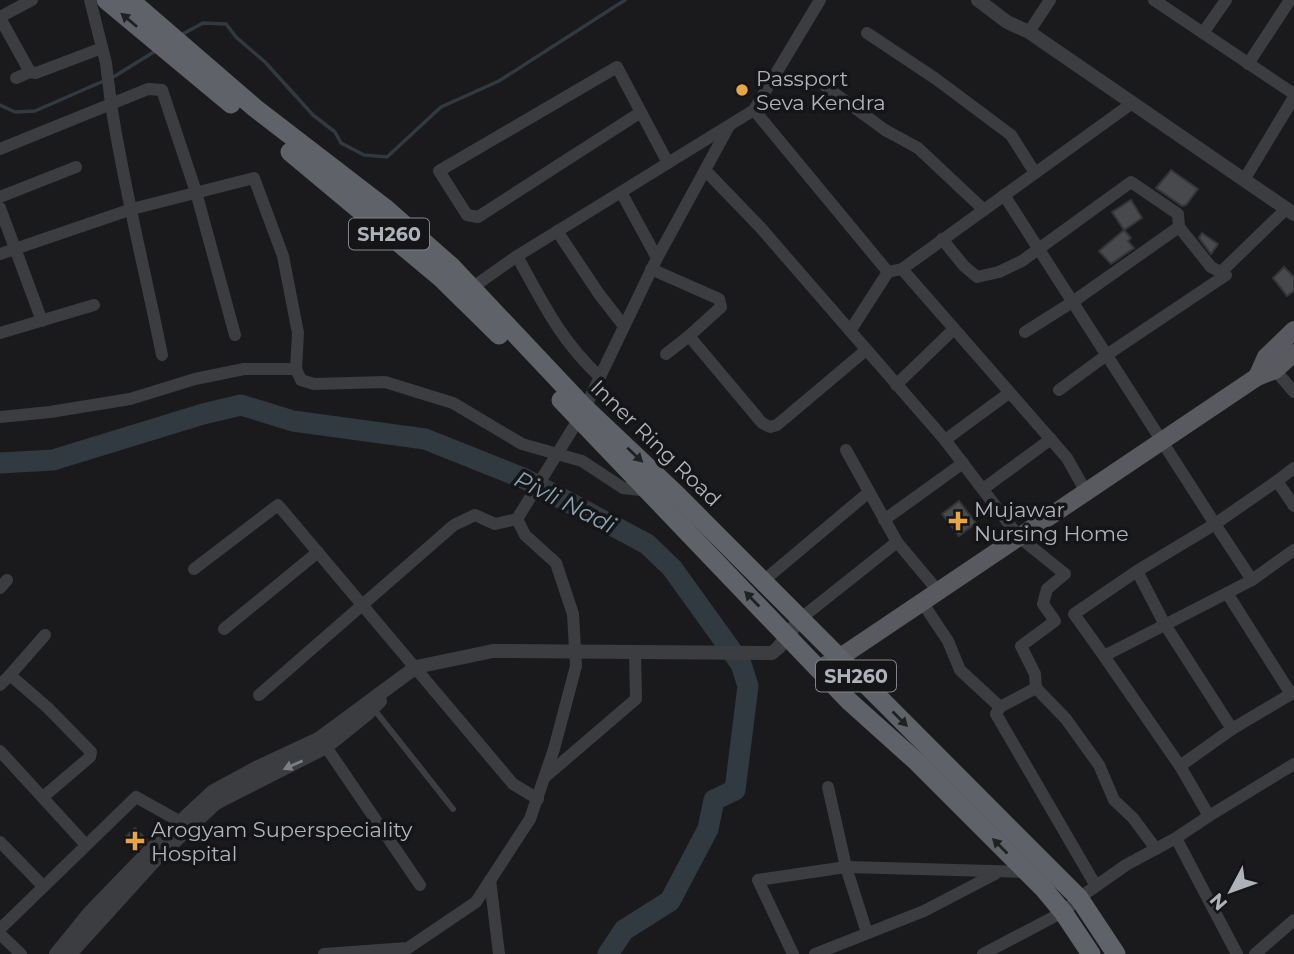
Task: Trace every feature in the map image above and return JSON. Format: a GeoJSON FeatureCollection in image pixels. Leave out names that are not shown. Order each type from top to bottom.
{"type":"FeatureCollection","features":[{"type":"Feature","properties":{"kind":"highway","name":"Inner Ring Road"},"geometry":{"type":"LineString","coordinates":[[106,0],[166,37],[385,208],[452,267],[466,292]]}},
{"type":"Feature","properties":{"kind":"highway","name":"Inner Ring Road"},"geometry":{"type":"LineString","coordinates":[[130,0],[166,37],[184,66],[393,237],[466,292],[649,491],[849,701],[917,762],[1027,872],[1063,912],[1091,954]]}},
{"type":"Feature","properties":{"kind":"highway","name":"Inner Ring Road"},"geometry":{"type":"LineString","coordinates":[[581,414],[677,495],[1079,898],[1116,954]]}},
{"type":"Feature","properties":{"kind":"main road"},"geometry":{"type":"LineString","coordinates":[[1257,377],[1265,357],[1294,330]]}},
{"type":"Feature","properties":{"kind":"main road"},"geometry":{"type":"LineString","coordinates":[[819,669],[1257,377],[1275,370],[1294,353]]}},
{"type":"Feature","properties":{"kind":"street"},"geometry":{"type":"LineString","coordinates":[[30,72],[0,18],[32,0]]}},
{"type":"Feature","properties":{"kind":"street"},"geometry":{"type":"LineString","coordinates":[[90,0],[106,63],[119,156],[162,355]]}},
{"type":"Feature","properties":{"kind":"street"},"geometry":{"type":"LineString","coordinates":[[466,292],[517,256],[754,110],[820,0]]}},
{"type":"Feature","properties":{"kind":"street"},"geometry":{"type":"LineString","coordinates":[[978,0],[1007,22],[1023,40],[1244,180],[1287,213],[1294,224]]}},
{"type":"Feature","properties":{"kind":"street"},"geometry":{"type":"LineString","coordinates":[[1029,32],[1050,0]]}},
{"type":"Feature","properties":{"kind":"street"},"geometry":{"type":"LineString","coordinates":[[1154,0],[1294,96],[1244,180]]}},
{"type":"Feature","properties":{"kind":"street"},"geometry":{"type":"LineString","coordinates":[[1203,33],[1226,0]]}},
{"type":"Feature","properties":{"kind":"street"},"geometry":{"type":"LineString","coordinates":[[1248,64],[1290,0]]}},
{"type":"Feature","properties":{"kind":"street"},"geometry":{"type":"LineString","coordinates":[[1007,22],[1029,32],[1128,106],[1287,213]]}},
{"type":"Feature","properties":{"kind":"street"},"geometry":{"type":"LineString","coordinates":[[867,33],[936,79],[1011,135],[1035,173]]}},
{"type":"Feature","properties":{"kind":"street"},"geometry":{"type":"LineString","coordinates":[[16,78],[102,48]]}},
{"type":"Feature","properties":{"kind":"street"},"geometry":{"type":"LineString","coordinates":[[641,112],[478,217],[467,215],[439,171],[617,67],[641,112],[668,163]]}},
{"type":"Feature","properties":{"kind":"street"},"geometry":{"type":"LineString","coordinates":[[826,87],[885,130],[918,148],[984,210]]}},
{"type":"Feature","properties":{"kind":"street"},"geometry":{"type":"LineString","coordinates":[[0,149],[148,89],[162,90],[195,192],[235,335]]}},
{"type":"Feature","properties":{"kind":"street"},"geometry":{"type":"LineString","coordinates":[[850,331],[888,272],[902,268],[1128,106]]}},
{"type":"Feature","properties":{"kind":"street"},"geometry":{"type":"LineString","coordinates":[[754,110],[888,272]]}},
{"type":"Feature","properties":{"kind":"street"},"geometry":{"type":"LineString","coordinates":[[259,695],[454,525],[475,515],[495,524],[517,519],[581,414],[654,264],[729,125]]}},
{"type":"Feature","properties":{"kind":"street"},"geometry":{"type":"LineString","coordinates":[[0,197],[76,167]]}},
{"type":"Feature","properties":{"kind":"street"},"geometry":{"type":"LineString","coordinates":[[705,170],[760,227],[945,440],[1019,537],[1065,574],[1047,589],[1044,604],[1055,621]]}},
{"type":"Feature","properties":{"kind":"street"},"geometry":{"type":"LineString","coordinates":[[0,254],[132,209],[254,178],[283,256],[298,333],[296,369],[301,380],[314,384],[385,382],[453,403],[522,444],[554,456],[582,461],[623,488],[649,491]]}},
{"type":"Feature","properties":{"kind":"street"},"geometry":{"type":"LineString","coordinates":[[942,239],[964,266],[977,277],[999,272],[1022,261],[1131,182],[1178,214],[1179,228],[1210,267],[1226,275],[1059,390]]}},
{"type":"Feature","properties":{"kind":"street"},"geometry":{"type":"LineString","coordinates":[[621,192],[654,264],[719,299],[721,307],[666,354]]}},
{"type":"Feature","properties":{"kind":"street"},"geometry":{"type":"LineString","coordinates":[[1004,195],[1252,579]]}},
{"type":"Feature","properties":{"kind":"street"},"geometry":{"type":"LineString","coordinates":[[0,208],[42,321]]}},
{"type":"Feature","properties":{"kind":"street"},"geometry":{"type":"LineString","coordinates":[[1221,272],[1287,213]]}},
{"type":"Feature","properties":{"kind":"street"},"geometry":{"type":"LineString","coordinates":[[1025,332],[1179,228]]}},
{"type":"Feature","properties":{"kind":"street"},"geometry":{"type":"LineString","coordinates":[[557,231],[599,295],[625,326]]}},
{"type":"Feature","properties":{"kind":"street"},"geometry":{"type":"LineString","coordinates":[[517,256],[549,317],[572,348],[600,377]]}},
{"type":"Feature","properties":{"kind":"street"},"geometry":{"type":"LineString","coordinates":[[902,268],[1067,458],[1086,492]]}},
{"type":"Feature","properties":{"kind":"street"},"geometry":{"type":"LineString","coordinates":[[0,333],[94,305]]}},
{"type":"Feature","properties":{"kind":"street"},"geometry":{"type":"LineString","coordinates":[[896,385],[954,328]]}},
{"type":"Feature","properties":{"kind":"street"},"geometry":{"type":"LineString","coordinates":[[689,336],[762,423],[770,427],[778,425],[866,350]]}},
{"type":"Feature","properties":{"kind":"street"},"geometry":{"type":"LineString","coordinates":[[0,417],[130,400],[195,379],[244,369],[296,369]]}},
{"type":"Feature","properties":{"kind":"street"},"geometry":{"type":"LineString","coordinates":[[1275,370],[1294,392]]}},
{"type":"Feature","properties":{"kind":"street"},"geometry":{"type":"LineString","coordinates":[[945,440],[1009,393]]}},
{"type":"Feature","properties":{"kind":"street"},"geometry":{"type":"LineString","coordinates":[[983,489],[1051,439]]}},
{"type":"Feature","properties":{"kind":"street"},"geometry":{"type":"LineString","coordinates":[[846,450],[897,542],[938,592]]}},
{"type":"Feature","properties":{"kind":"street"},"geometry":{"type":"LineString","coordinates":[[884,520],[963,463]]}},
{"type":"Feature","properties":{"kind":"street"},"geometry":{"type":"LineString","coordinates":[[1156,849],[1133,818],[1114,800],[1099,765],[1066,719],[1036,688],[1035,674],[1021,646],[1055,621],[1074,614],[1215,523],[1294,468]]}},
{"type":"Feature","properties":{"kind":"street"},"geometry":{"type":"LineString","coordinates":[[1276,481],[1294,506]]}},
{"type":"Feature","properties":{"kind":"street"},"geometry":{"type":"LineString","coordinates":[[762,582],[869,492]]}},
{"type":"Feature","properties":{"kind":"street"},"geometry":{"type":"LineString","coordinates":[[194,569],[278,505],[513,784],[538,799]]}},
{"type":"Feature","properties":{"kind":"street"},"geometry":{"type":"LineString","coordinates":[[324,954],[410,951],[476,902],[530,818],[554,749],[576,666],[573,614],[556,563],[525,535],[517,519]]}},
{"type":"Feature","properties":{"kind":"street"},"geometry":{"type":"LineString","coordinates":[[70,954],[156,859],[216,803],[323,742],[416,667],[493,651],[772,653],[800,620],[897,542]]}},
{"type":"Feature","properties":{"kind":"street"},"geometry":{"type":"LineString","coordinates":[[1104,656],[1227,593],[1294,550]]}},
{"type":"Feature","properties":{"kind":"street"},"geometry":{"type":"LineString","coordinates":[[224,629],[318,552]]}},
{"type":"Feature","properties":{"kind":"street"},"geometry":{"type":"LineString","coordinates":[[1137,571],[1164,624],[1232,729]]}},
{"type":"Feature","properties":{"kind":"street"},"geometry":{"type":"LineString","coordinates":[[1180,766],[1232,729],[1292,693],[1227,593]]}},
{"type":"Feature","properties":{"kind":"street"},"geometry":{"type":"LineString","coordinates":[[922,602],[948,641],[960,670],[1000,707]]}},
{"type":"Feature","properties":{"kind":"street"},"geometry":{"type":"LineString","coordinates":[[1074,614],[1180,766],[1209,816]]}},
{"type":"Feature","properties":{"kind":"street"},"geometry":{"type":"LineString","coordinates":[[0,685],[44,635]]}},
{"type":"Feature","properties":{"kind":"street"},"geometry":{"type":"LineString","coordinates":[[545,777],[636,699],[635,651]]}},
{"type":"Feature","properties":{"kind":"street"},"geometry":{"type":"LineString","coordinates":[[10,675],[92,752],[90,757],[43,797]]}},
{"type":"Feature","properties":{"kind":"street"},"geometry":{"type":"LineString","coordinates":[[1036,688],[1000,707],[996,714],[1096,886]]}},
{"type":"Feature","properties":{"kind":"street"},"geometry":{"type":"LineString","coordinates":[[56,954],[91,911],[179,821],[212,792],[258,767],[323,742]]}},
{"type":"Feature","properties":{"kind":"street"},"geometry":{"type":"LineString","coordinates":[[323,742],[420,885]]}},
{"type":"Feature","properties":{"kind":"street"},"geometry":{"type":"LineString","coordinates":[[0,751],[86,845]]}},
{"type":"Feature","properties":{"kind":"street"},"geometry":{"type":"LineString","coordinates":[[986,953],[1063,912],[1096,886],[1294,764]]}},
{"type":"Feature","properties":{"kind":"street"},"geometry":{"type":"LineString","coordinates":[[828,787],[846,867],[867,933]]}},
{"type":"Feature","properties":{"kind":"street"},"geometry":{"type":"LineString","coordinates":[[0,929],[136,797],[179,821]]}},
{"type":"Feature","properties":{"kind":"street"},"geometry":{"type":"LineString","coordinates":[[1176,838],[1237,954]]}},
{"type":"Feature","properties":{"kind":"street"},"geometry":{"type":"LineString","coordinates":[[0,842],[43,886]]}},
{"type":"Feature","properties":{"kind":"street"},"geometry":{"type":"LineString","coordinates":[[793,954],[758,880],[846,867],[1027,872]]}},
{"type":"Feature","properties":{"kind":"street"},"geometry":{"type":"LineString","coordinates":[[816,954],[923,911],[999,872]]}},
{"type":"Feature","properties":{"kind":"street"},"geometry":{"type":"LineString","coordinates":[[490,880],[499,954]]}},
{"type":"Feature","properties":{"kind":"street"},"geometry":{"type":"LineString","coordinates":[[1255,954],[1294,920]]}},
{"type":"Feature","properties":{"kind":"street"},"geometry":{"type":"LineString","coordinates":[[0,934],[21,954]]}},
{"type":"Feature","properties":{"kind":"lane"},"geometry":{"type":"LineString","coordinates":[[370,705],[453,809]]}},
{"type":"Feature","properties":{"kind":"building"},"geometry":{"type":"Polygon","coordinates":[[[1171,170],[1198,189],[1186,205],[1182,206],[1156,188],[1171,170]]]}},
{"type":"Feature","properties":{"kind":"building"},"geometry":{"type":"Polygon","coordinates":[[[1131,200],[1142,218],[1124,230],[1112,212],[1131,200]]]}},
{"type":"Feature","properties":{"kind":"building"},"geometry":{"type":"Polygon","coordinates":[[[1124,230],[1131,238],[1128,241],[1134,248],[1111,264],[1099,251],[1124,230]]]}},
{"type":"Feature","properties":{"kind":"building"},"geometry":{"type":"Polygon","coordinates":[[[1202,233],[1218,244],[1211,254],[1199,238],[1202,233]]]}},
{"type":"Feature","properties":{"kind":"building"},"geometry":{"type":"Polygon","coordinates":[[[1284,267],[1294,277],[1294,291],[1287,296],[1273,278],[1284,267]]]}},
{"type":"Feature","properties":{"kind":"building"},"geometry":{"type":"Polygon","coordinates":[[[959,501],[976,523],[959,536],[942,514],[959,501]]]}},
{"type":"Feature","properties":{"kind":"building"},"geometry":{"type":"Polygon","coordinates":[[[135,828],[147,840],[136,851],[124,838],[135,828]]]}},
{"type":"Feature","properties":{"kind":"waterway"},"geometry":{"type":"LineString","coordinates":[[181,35],[203,23],[226,24],[313,115],[335,132],[341,143],[364,155],[387,157],[441,107],[499,81],[625,0]]}},
{"type":"Feature","properties":{"kind":"waterway"},"geometry":{"type":"LineString","coordinates":[[0,105],[15,112],[35,111],[115,76],[157,50]]}},
{"type":"Feature","properties":{"kind":"waterway","name":"Pivli Nadi"},"geometry":{"type":"LineString","coordinates":[[0,463],[53,460],[241,405],[293,421],[425,439],[523,478],[647,544],[672,568],[741,664],[748,686],[735,790],[714,800],[708,829],[670,901],[624,930],[608,954]]}},
{"type":"Feature","properties":{"kind":"place","name":"Passport Seva Kendra"},"geometry":{"type":"Point","coordinates":[742,90]}},
{"type":"Feature","properties":{"kind":"place","name":"Mujawar Nursing Home"},"geometry":{"type":"Point","coordinates":[958,521]}},
{"type":"Feature","properties":{"kind":"place","name":"Arogyam Superspeciality Hospital"},"geometry":{"type":"Point","coordinates":[135,841]}}]}
